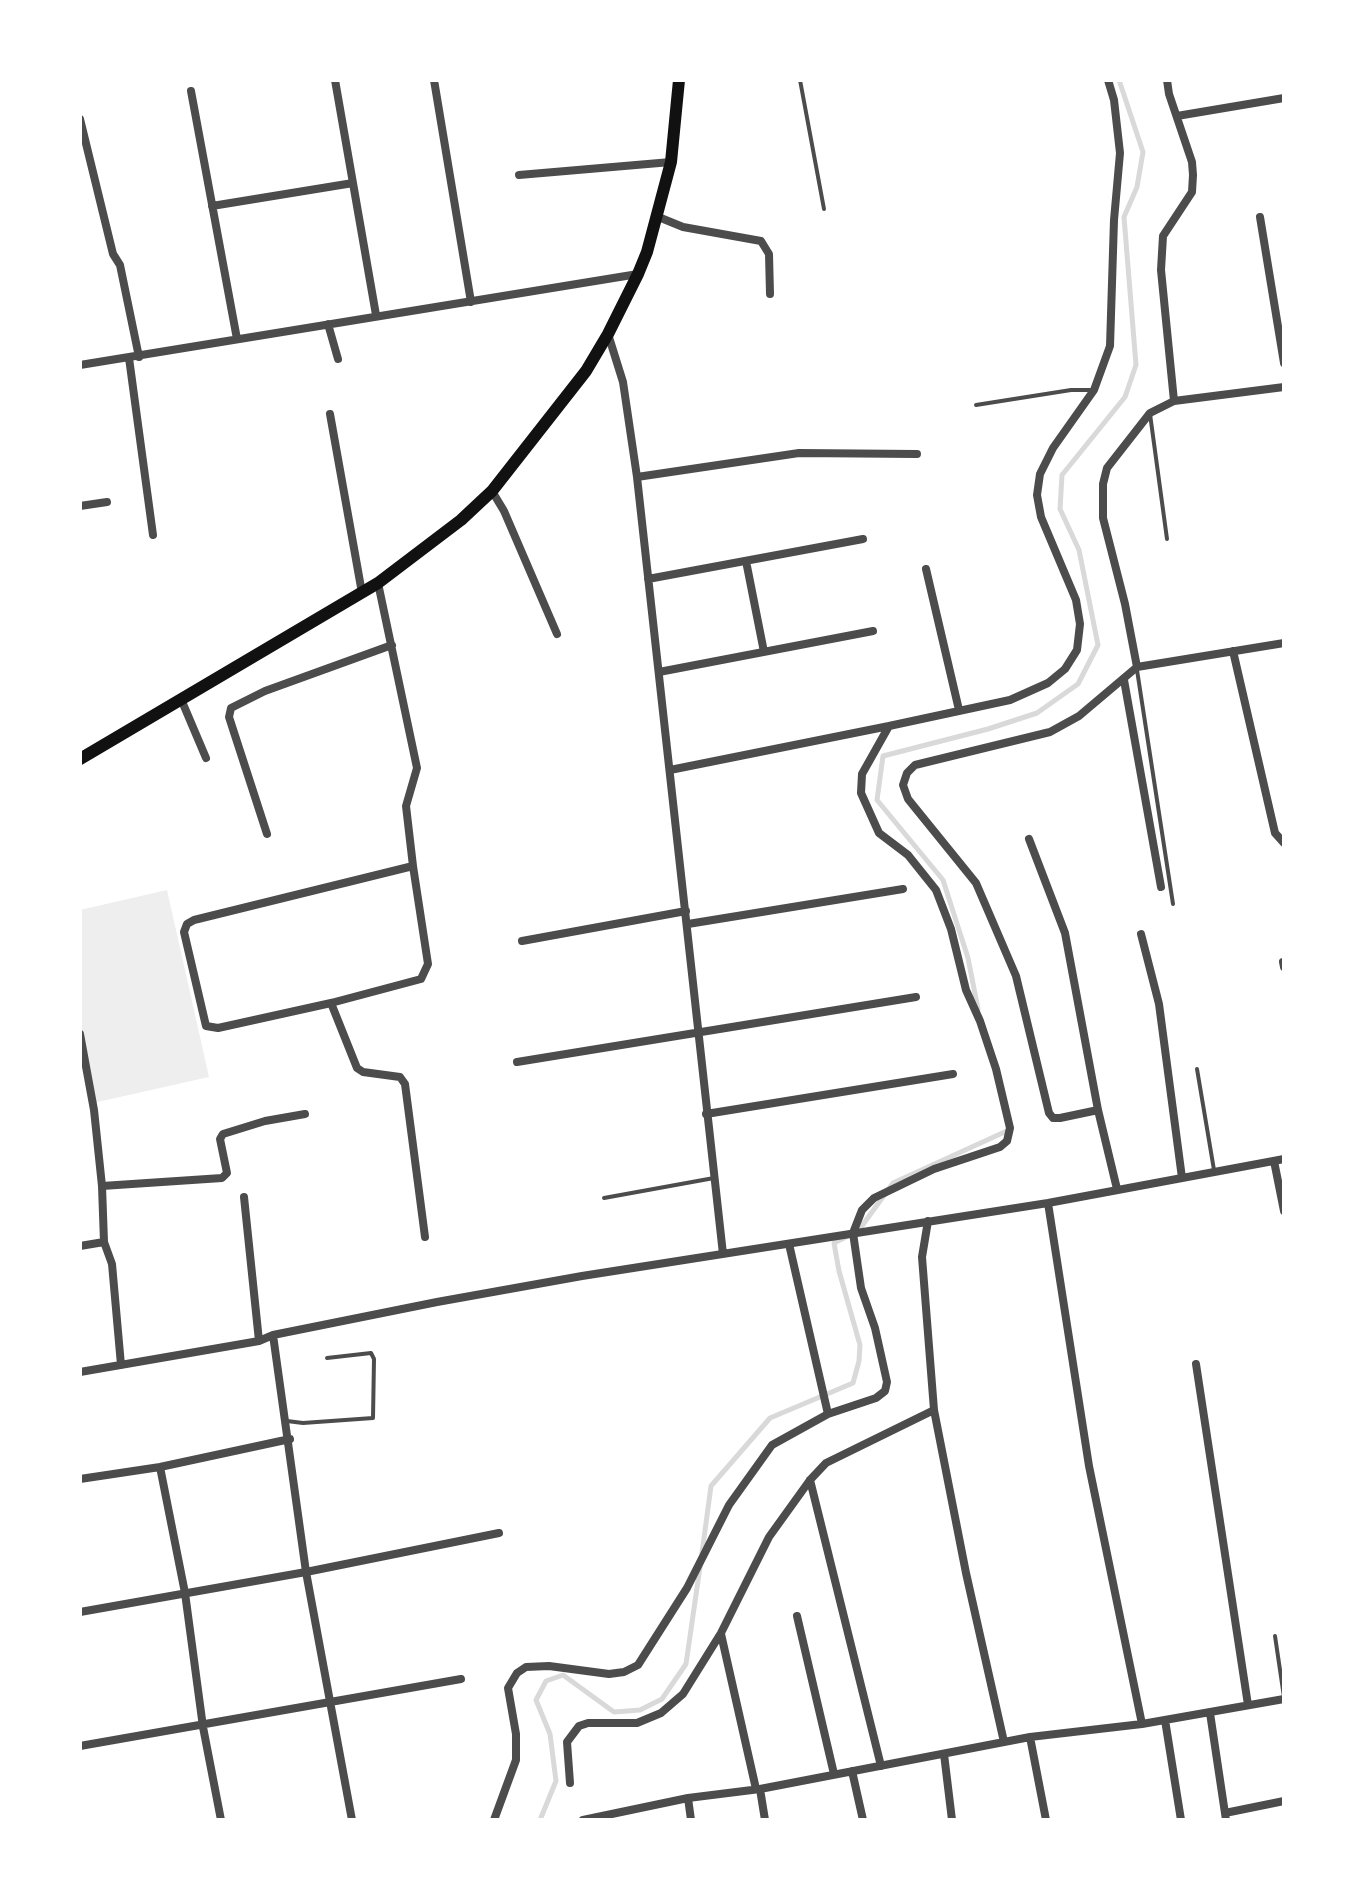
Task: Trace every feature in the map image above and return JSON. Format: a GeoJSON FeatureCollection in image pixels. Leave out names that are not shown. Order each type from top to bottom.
{"type":"FeatureCollection","features":[{"type":"Feature","properties":{"kind":"main road"},"geometry":{"type":"LineString","coordinates":[[80,759],[378,583],[461,520],[492,491],[586,371],[638,274],[671,162],[679,80]]}},
{"type":"Feature","properties":{"kind":"street"},"geometry":{"type":"LineString","coordinates":[[335,80],[376,315]]}},
{"type":"Feature","properties":{"kind":"street"},"geometry":{"type":"LineString","coordinates":[[434,80],[471,302]]}},
{"type":"Feature","properties":{"kind":"street"},"geometry":{"type":"LineString","coordinates":[[670,770],[1010,700],[1048,683],[1065,669],[1077,650],[1080,624],[1076,600],[1041,517],[1037,495],[1040,474],[1053,448],[1094,390],[1110,346],[1114,220],[1120,153],[1114,100],[1108,80]]}},
{"type":"Feature","properties":{"kind":"street"},"geometry":{"type":"LineString","coordinates":[[1167,80],[1192,162],[1193,175],[1192,192],[1163,236],[1161,270],[1174,401]]}},
{"type":"Feature","properties":{"kind":"street"},"geometry":{"type":"LineString","coordinates":[[191,91],[237,339]]}},
{"type":"Feature","properties":{"kind":"street"},"geometry":{"type":"LineString","coordinates":[[1177,116],[1284,98]]}},
{"type":"Feature","properties":{"kind":"street"},"geometry":{"type":"LineString","coordinates":[[80,119],[113,254],[120,265],[139,357]]}},
{"type":"Feature","properties":{"kind":"street"},"geometry":{"type":"LineString","coordinates":[[519,175],[671,162]]}},
{"type":"Feature","properties":{"kind":"street"},"geometry":{"type":"LineString","coordinates":[[212,206],[353,183]]}},
{"type":"Feature","properties":{"kind":"street"},"geometry":{"type":"LineString","coordinates":[[656,216],[683,227],[761,241],[769,254],[770,294]]}},
{"type":"Feature","properties":{"kind":"street"},"geometry":{"type":"LineString","coordinates":[[1260,217],[1284,363]]}},
{"type":"Feature","properties":{"kind":"street"},"geometry":{"type":"LineString","coordinates":[[80,365],[638,274]]}},
{"type":"Feature","properties":{"kind":"street"},"geometry":{"type":"LineString","coordinates":[[328,324],[338,359]]}},
{"type":"Feature","properties":{"kind":"street"},"geometry":{"type":"LineString","coordinates":[[608,334],[623,382],[637,477],[723,1254]]}},
{"type":"Feature","properties":{"kind":"street"},"geometry":{"type":"LineString","coordinates":[[129,358],[153,535]]}},
{"type":"Feature","properties":{"kind":"street"},"geometry":{"type":"LineString","coordinates":[[1137,667],[1103,518],[1103,484],[1107,468],[1150,413],[1174,401],[1284,387]]}},
{"type":"Feature","properties":{"kind":"street"},"geometry":{"type":"LineString","coordinates":[[330,414],[362,593]]}},
{"type":"Feature","properties":{"kind":"street"},"geometry":{"type":"LineString","coordinates":[[637,477],[799,453],[917,454]]}},
{"type":"Feature","properties":{"kind":"street"},"geometry":{"type":"LineString","coordinates":[[492,491],[504,511],[557,634]]}},
{"type":"Feature","properties":{"kind":"street"},"geometry":{"type":"LineString","coordinates":[[80,506],[107,502]]}},
{"type":"Feature","properties":{"kind":"street"},"geometry":{"type":"LineString","coordinates":[[648,579],[863,539]]}},
{"type":"Feature","properties":{"kind":"street"},"geometry":{"type":"LineString","coordinates":[[746,561],[764,652]]}},
{"type":"Feature","properties":{"kind":"street"},"geometry":{"type":"LineString","coordinates":[[926,569],[959,710]]}},
{"type":"Feature","properties":{"kind":"street"},"geometry":{"type":"LineString","coordinates":[[378,583],[417,768],[406,806],[428,964],[424,975],[415,983],[331,1003],[210,1028],[205,1023],[184,932],[187,924],[413,866]]}},
{"type":"Feature","properties":{"kind":"street"},"geometry":{"type":"LineString","coordinates":[[659,672],[873,631]]}},
{"type":"Feature","properties":{"kind":"street"},"geometry":{"type":"LineString","coordinates":[[1098,1110],[1060,1118],[1053,1118],[1049,1113],[1016,976],[976,883],[908,799],[903,785],[907,773],[915,765],[1050,732],[1079,716],[1137,667],[1284,643]]}},
{"type":"Feature","properties":{"kind":"street"},"geometry":{"type":"LineString","coordinates":[[267,834],[228,712],[265,691],[392,645]]}},
{"type":"Feature","properties":{"kind":"street"},"geometry":{"type":"LineString","coordinates":[[1233,651],[1275,833],[1284,843]]}},
{"type":"Feature","properties":{"kind":"street"},"geometry":{"type":"LineString","coordinates":[[1124,680],[1161,887]]}},
{"type":"Feature","properties":{"kind":"street"},"geometry":{"type":"LineString","coordinates":[[181,699],[206,758]]}},
{"type":"Feature","properties":{"kind":"street"},"geometry":{"type":"LineString","coordinates":[[494,1820],[516,1760],[516,1734],[508,1688],[517,1673],[526,1667],[549,1666],[609,1674],[624,1672],[638,1665],[687,1588],[729,1505],[772,1445],[828,1414],[876,1398],[885,1391],[887,1382],[875,1328],[861,1288],[857,1233],[862,1210],[874,1198],[934,1169],[1000,1147],[1007,1141],[1010,1128],[996,1069],[966,990],[951,929],[936,890],[908,855],[879,833],[861,793],[862,774],[889,726]]}},
{"type":"Feature","properties":{"kind":"street"},"geometry":{"type":"LineString","coordinates":[[1029,839],[1065,933],[1098,1110],[1117,1189]]}},
{"type":"Feature","properties":{"kind":"street"},"geometry":{"type":"LineString","coordinates":[[688,924],[903,889]]}},
{"type":"Feature","properties":{"kind":"street"},"geometry":{"type":"LineString","coordinates":[[522,941],[686,911]]}},
{"type":"Feature","properties":{"kind":"street"},"geometry":{"type":"LineString","coordinates":[[1141,934],[1159,1004],[1182,1178]]}},
{"type":"Feature","properties":{"kind":"street"},"geometry":{"type":"LineString","coordinates":[[517,1062],[916,997]]}},
{"type":"Feature","properties":{"kind":"street"},"geometry":{"type":"LineString","coordinates":[[331,1003],[357,1068],[363,1072],[400,1077],[405,1084],[425,1237]]}},
{"type":"Feature","properties":{"kind":"street"},"geometry":{"type":"LineString","coordinates":[[80,1034],[94,1110],[104,1242],[112,1264],[121,1365]]}},
{"type":"Feature","properties":{"kind":"street"},"geometry":{"type":"LineString","coordinates":[[706,1114],[953,1074]]}},
{"type":"Feature","properties":{"kind":"street"},"geometry":{"type":"LineString","coordinates":[[102,1186],[222,1178],[227,1173],[220,1139],[223,1134],[265,1121],[305,1114]]}},
{"type":"Feature","properties":{"kind":"street"},"geometry":{"type":"LineString","coordinates":[[80,1372],[259,1341],[273,1335],[437,1302],[1048,1203],[1284,1159]]}},
{"type":"Feature","properties":{"kind":"street"},"geometry":{"type":"LineString","coordinates":[[1274,1161],[1284,1211]]}},
{"type":"Feature","properties":{"kind":"street"},"geometry":{"type":"LineString","coordinates":[[244,1197],[259,1341]]}},
{"type":"Feature","properties":{"kind":"street"},"geometry":{"type":"LineString","coordinates":[[1048,1203],[1089,1466],[1142,1724]]}},
{"type":"Feature","properties":{"kind":"street"},"geometry":{"type":"LineString","coordinates":[[928,1221],[922,1257],[934,1410],[1004,1742]]}},
{"type":"Feature","properties":{"kind":"street"},"geometry":{"type":"LineString","coordinates":[[80,1246],[104,1242]]}},
{"type":"Feature","properties":{"kind":"street"},"geometry":{"type":"LineString","coordinates":[[789,1244],[828,1414]]}},
{"type":"Feature","properties":{"kind":"street"},"geometry":{"type":"LineString","coordinates":[[273,1335],[290,1439],[306,1572],[352,1820]]}},
{"type":"Feature","properties":{"kind":"street"},"geometry":{"type":"LineString","coordinates":[[1196,1364],[1248,1705]]}},
{"type":"Feature","properties":{"kind":"street"},"geometry":{"type":"LineString","coordinates":[[570,1783],[567,1742],[579,1726],[588,1723],[637,1723],[661,1713],[683,1694],[721,1633],[769,1537],[826,1463],[934,1410]]}},
{"type":"Feature","properties":{"kind":"street"},"geometry":{"type":"LineString","coordinates":[[80,1479],[160,1467],[290,1439]]}},
{"type":"Feature","properties":{"kind":"street"},"geometry":{"type":"LineString","coordinates":[[160,1467],[185,1593],[203,1727],[221,1820]]}},
{"type":"Feature","properties":{"kind":"street"},"geometry":{"type":"LineString","coordinates":[[810,1480],[881,1766]]}},
{"type":"Feature","properties":{"kind":"street"},"geometry":{"type":"LineString","coordinates":[[80,1612],[306,1572],[499,1533]]}},
{"type":"Feature","properties":{"kind":"street"},"geometry":{"type":"LineString","coordinates":[[797,1616],[834,1774]]}},
{"type":"Feature","properties":{"kind":"street"},"geometry":{"type":"LineString","coordinates":[[721,1633],[765,1820]]}},
{"type":"Feature","properties":{"kind":"street"},"geometry":{"type":"LineString","coordinates":[[80,1746],[203,1727],[461,1679]]}},
{"type":"Feature","properties":{"kind":"street"},"geometry":{"type":"LineString","coordinates":[[583,1820],[688,1798],[758,1789],[1030,1737],[1142,1724],[1284,1699]]}},
{"type":"Feature","properties":{"kind":"street"},"geometry":{"type":"LineString","coordinates":[[1210,1713],[1226,1816],[1284,1801]]}},
{"type":"Feature","properties":{"kind":"street"},"geometry":{"type":"LineString","coordinates":[[1165,1720],[1181,1820]]}},
{"type":"Feature","properties":{"kind":"street"},"geometry":{"type":"LineString","coordinates":[[1030,1737],[1046,1820]]}},
{"type":"Feature","properties":{"kind":"street"},"geometry":{"type":"LineString","coordinates":[[944,1754],[952,1820]]}},
{"type":"Feature","properties":{"kind":"street"},"geometry":{"type":"LineString","coordinates":[[852,1771],[863,1820]]}},
{"type":"Feature","properties":{"kind":"street"},"geometry":{"type":"LineString","coordinates":[[688,1798],[691,1820]]}},
{"type":"Feature","properties":{"kind":"lane"},"geometry":{"type":"LineString","coordinates":[[800,80],[824,209]]}},
{"type":"Feature","properties":{"kind":"lane"},"geometry":{"type":"LineString","coordinates":[[976,405],[1071,390],[1094,390]]}},
{"type":"Feature","properties":{"kind":"lane"},"geometry":{"type":"LineString","coordinates":[[1150,413],[1167,539]]}},
{"type":"Feature","properties":{"kind":"lane"},"geometry":{"type":"LineString","coordinates":[[1137,667],[1173,904]]}},
{"type":"Feature","properties":{"kind":"lane"},"geometry":{"type":"LineString","coordinates":[[1197,1069],[1215,1172]]}},
{"type":"Feature","properties":{"kind":"lane"},"geometry":{"type":"LineString","coordinates":[[604,1198],[714,1178]]}},
{"type":"Feature","properties":{"kind":"lane"},"geometry":{"type":"LineString","coordinates":[[287,1421],[303,1423],[373,1418],[374,1359],[371,1353],[327,1358]]}},
{"type":"Feature","properties":{"kind":"lane"},"geometry":{"type":"LineString","coordinates":[[1275,1636],[1284,1699]]}},
{"type":"Feature","properties":{"kind":"shaded area"},"geometry":{"type":"Polygon","coordinates":[[[167,890],[209,1077],[93,1103],[80,1016],[80,910],[167,890]]]}},
{"type":"Feature","properties":{"kind":"waterway"},"geometry":{"type":"LineString","coordinates":[[978,1009],[968,958],[943,880],[877,800],[883,756],[1037,713],[1078,684],[1098,645],[1079,550],[1060,509],[1062,475],[1125,397],[1136,365],[1124,217],[1137,187],[1143,152],[1119,80]]}},
{"type":"Feature","properties":{"kind":"waterway"},"geometry":{"type":"LineString","coordinates":[[859,1230],[893,1183],[1009,1130]]}},
{"type":"Feature","properties":{"kind":"waterway"},"geometry":{"type":"LineString","coordinates":[[702,1553],[711,1486],[770,1418],[853,1383],[860,1345],[834,1243],[846,1237]]}},
{"type":"Feature","properties":{"kind":"waterway"},"geometry":{"type":"LineString","coordinates":[[540,1820],[556,1781],[550,1734],[536,1700],[546,1681],[563,1675],[614,1712],[640,1710],[662,1699],[686,1664],[700,1567]]}}]}
